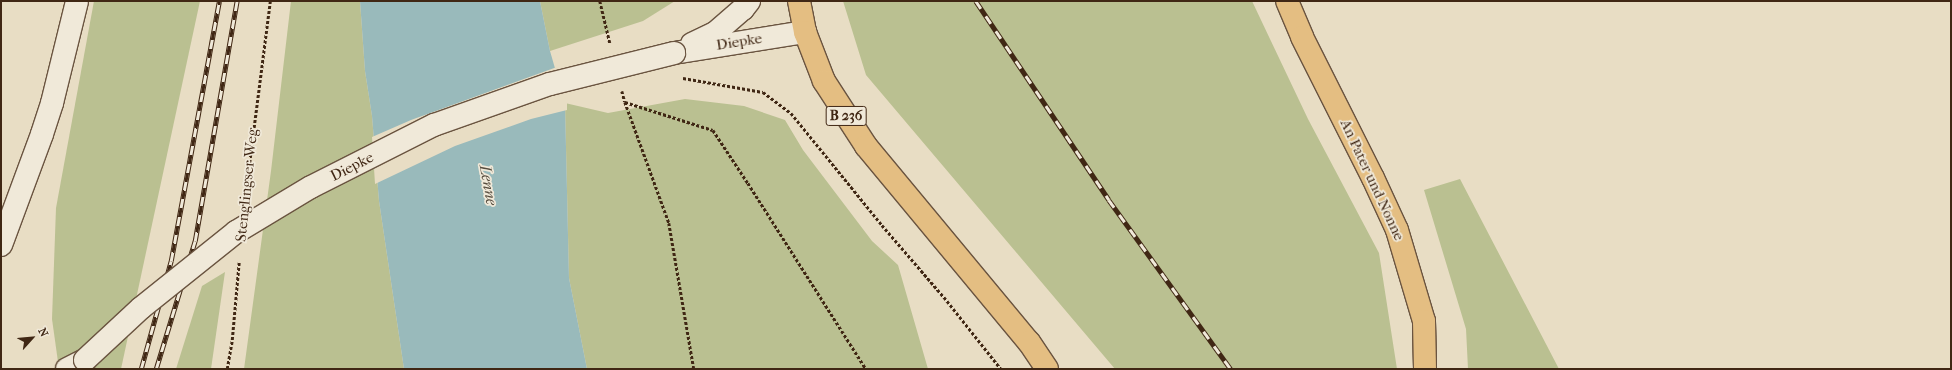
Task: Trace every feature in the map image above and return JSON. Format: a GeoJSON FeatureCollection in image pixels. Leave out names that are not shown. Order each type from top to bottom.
{"type":"FeatureCollection","features":[{"type":"Feature","properties":{"kind":"main road","name":"B 236"},"geometry":{"type":"LineString","coordinates":[[800,1],[805,32],[824,81],[866,146],[1029,342],[1048,369]]}},
{"type":"Feature","properties":{"kind":"main road","name":"An Pater und Nonne"},"geometry":{"type":"LineString","coordinates":[[1287,1],[1302,37],[1370,172],[1397,230],[1424,322],[1425,369]]}},
{"type":"Feature","properties":{"kind":"street"},"geometry":{"type":"LineString","coordinates":[[1,245],[52,103],[77,1]]}},
{"type":"Feature","properties":{"kind":"street","name":"Diepke"},"geometry":{"type":"LineString","coordinates":[[674,53],[715,33],[750,1]]}},
{"type":"Feature","properties":{"kind":"street","name":"Diepke"},"geometry":{"type":"LineString","coordinates":[[77,366],[141,308],[230,237],[311,187],[434,125],[550,84],[674,53],[805,32]]}},
{"type":"Feature","properties":{"kind":"path","name":"Stenglingser Weg"},"geometry":{"type":"LineString","coordinates":[[244,203],[270,1]]}},
{"type":"Feature","properties":{"kind":"path"},"geometry":{"type":"LineString","coordinates":[[600,1],[612,48]]}},
{"type":"Feature","properties":{"kind":"path"},"geometry":{"type":"LineString","coordinates":[[681,78],[763,92],[791,113],[862,202],[944,297],[1001,369]]}},
{"type":"Feature","properties":{"kind":"path"},"geometry":{"type":"LineString","coordinates":[[621,86],[625,102],[669,223],[694,369]]}},
{"type":"Feature","properties":{"kind":"path"},"geometry":{"type":"LineString","coordinates":[[625,102],[713,130],[866,369]]}},
{"type":"Feature","properties":{"kind":"path","name":"Stenglingser Weg"},"geometry":{"type":"LineString","coordinates":[[228,369],[240,256]]}},
{"type":"Feature","properties":{"kind":"green space"},"geometry":{"type":"Polygon","coordinates":[[[94,1],[200,1],[121,369],[59,369],[52,319],[56,208],[94,1]]]}},
{"type":"Feature","properties":{"kind":"green space"},"geometry":{"type":"Polygon","coordinates":[[[291,1],[360,1],[365,71],[372,116],[379,201],[404,369],[244,369],[271,171],[291,1]]]}},
{"type":"Feature","properties":{"kind":"green space"},"geometry":{"type":"Polygon","coordinates":[[[540,1],[675,1],[643,21],[550,51],[540,1]]]}},
{"type":"Feature","properties":{"kind":"green space"},"geometry":{"type":"Polygon","coordinates":[[[843,1],[1252,1],[1308,119],[1379,253],[1397,369],[1115,369],[866,75],[843,1]]]}},
{"type":"Feature","properties":{"kind":"green space"},"geometry":{"type":"Polygon","coordinates":[[[685,99],[744,106],[785,120],[803,150],[872,241],[898,265],[928,369],[587,369],[569,278],[565,103],[608,113],[685,99]]]}},
{"type":"Feature","properties":{"kind":"green space"},"geometry":{"type":"Polygon","coordinates":[[[1460,179],[1559,369],[1468,369],[1466,329],[1424,190],[1460,179]]]}},
{"type":"Feature","properties":{"kind":"green space"},"geometry":{"type":"Polygon","coordinates":[[[225,272],[211,369],[176,369],[202,286],[225,272]]]}},
{"type":"Feature","properties":{"kind":"water","name":"Lenne"},"geometry":{"type":"Polygon","coordinates":[[[360,1],[540,1],[550,51],[565,103],[569,278],[587,369],[404,369],[379,201],[372,116],[365,71],[360,1]]]}},
{"type":"Feature","properties":{"kind":"pier"},"geometry":{"type":"Polygon","coordinates":[[[557,67],[567,103],[567,110],[531,119],[455,146],[375,184],[372,137],[411,120],[557,67]]]}},
{"type":"Feature","properties":{"kind":"railway"},"geometry":{"type":"LineString","coordinates":[[141,369],[171,261],[219,1]]}},
{"type":"Feature","properties":{"kind":"railway"},"geometry":{"type":"LineString","coordinates":[[156,369],[195,241],[237,1]]}},
{"type":"Feature","properties":{"kind":"railway"},"geometry":{"type":"LineString","coordinates":[[976,1],[1109,200],[1231,369]]}}]}
